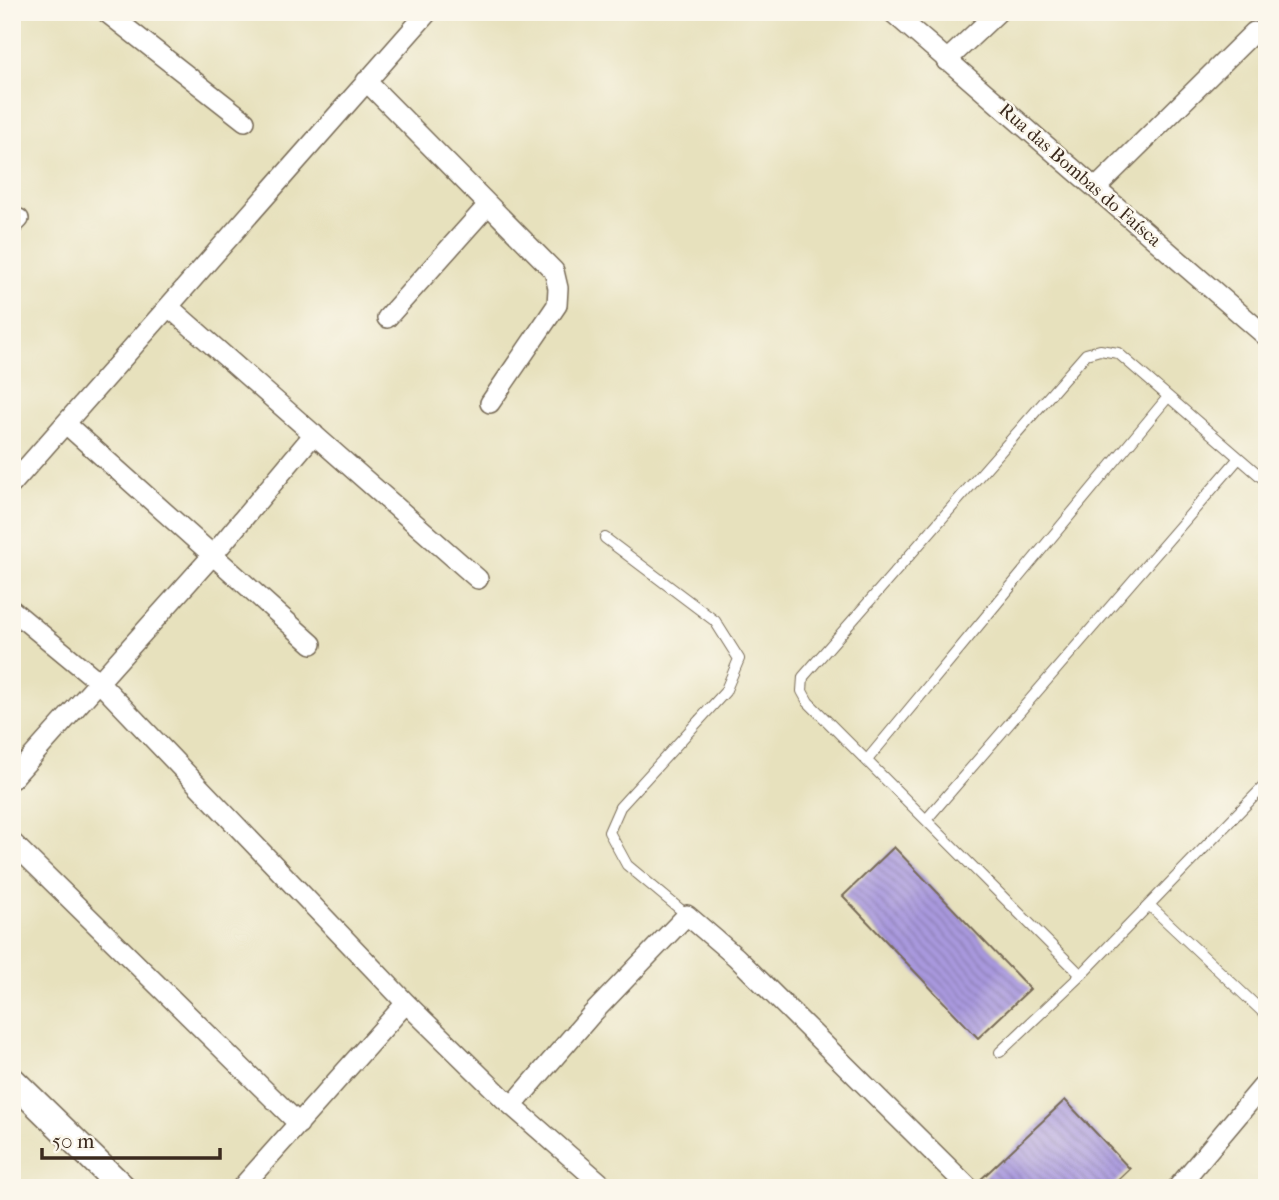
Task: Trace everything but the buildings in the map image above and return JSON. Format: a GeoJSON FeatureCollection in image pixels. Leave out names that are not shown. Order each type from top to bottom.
{"type":"FeatureCollection","features":[{"type":"Feature","properties":{"kind":"street"},"geometry":{"type":"LineString","coordinates":[[106,12],[245,121]]}},
{"type":"Feature","properties":{"kind":"street"},"geometry":{"type":"LineString","coordinates":[[12,484],[428,12]]}},
{"type":"Feature","properties":{"kind":"street","name":"Rua das Bombas do Faísca"},"geometry":{"type":"LineString","coordinates":[[892,12],[1267,337]]}},
{"type":"Feature","properties":{"kind":"street"},"geometry":{"type":"LineString","coordinates":[[946,61],[998,12]]}},
{"type":"Feature","properties":{"kind":"street"},"geometry":{"type":"LineString","coordinates":[[1096,188],[1254,32]]}},
{"type":"Feature","properties":{"kind":"street"},"geometry":{"type":"LineString","coordinates":[[366,81],[554,271],[558,288],[557,305],[490,403]]}},
{"type":"Feature","properties":{"kind":"street"},"geometry":{"type":"LineString","coordinates":[[387,318],[488,205]]}},
{"type":"Feature","properties":{"kind":"street"},"geometry":{"type":"LineString","coordinates":[[169,307],[478,579]]}},
{"type":"Feature","properties":{"kind":"street"},"geometry":{"type":"LineString","coordinates":[[66,424],[312,644]]}},
{"type":"Feature","properties":{"kind":"street"},"geometry":{"type":"LineString","coordinates":[[12,779],[212,556],[314,434]]}},
{"type":"Feature","properties":{"kind":"street"},"geometry":{"type":"LineString","coordinates":[[12,610],[98,681],[405,1003],[503,1098],[606,1188]]}},
{"type":"Feature","properties":{"kind":"street"},"geometry":{"type":"LineString","coordinates":[[12,842],[299,1124]]}},
{"type":"Feature","properties":{"kind":"street"},"geometry":{"type":"LineString","coordinates":[[513,1105],[591,1015],[687,915],[736,957],[968,1188]]}},
{"type":"Feature","properties":{"kind":"street"},"geometry":{"type":"LineString","coordinates":[[241,1188],[405,1003]]}},
{"type":"Feature","properties":{"kind":"street"},"geometry":{"type":"LineString","coordinates":[[12,1080],[123,1188]]}},
{"type":"Feature","properties":{"kind":"street"},"geometry":{"type":"LineString","coordinates":[[1177,1188],[1267,1082]]}},
{"type":"Feature","properties":{"kind":"lane"},"geometry":{"type":"LineString","coordinates":[[1081,975],[808,702],[802,691],[803,677],[1086,354],[1100,350],[1118,353],[1267,482]]}},
{"type":"Feature","properties":{"kind":"lane"},"geometry":{"type":"LineString","coordinates":[[867,760],[1168,397]]}},
{"type":"Feature","properties":{"kind":"lane"},"geometry":{"type":"LineString","coordinates":[[926,820],[1239,458]]}},
{"type":"Feature","properties":{"kind":"lane"},"geometry":{"type":"LineString","coordinates":[[605,538],[715,621],[740,659],[725,692],[620,807],[609,832],[627,865],[687,915]]}},
{"type":"Feature","properties":{"kind":"lane"},"geometry":{"type":"LineString","coordinates":[[1000,1052],[1081,975],[1267,783]]}},
{"type":"Feature","properties":{"kind":"lane"},"geometry":{"type":"LineString","coordinates":[[1149,905],[1267,1016]]}}]}
